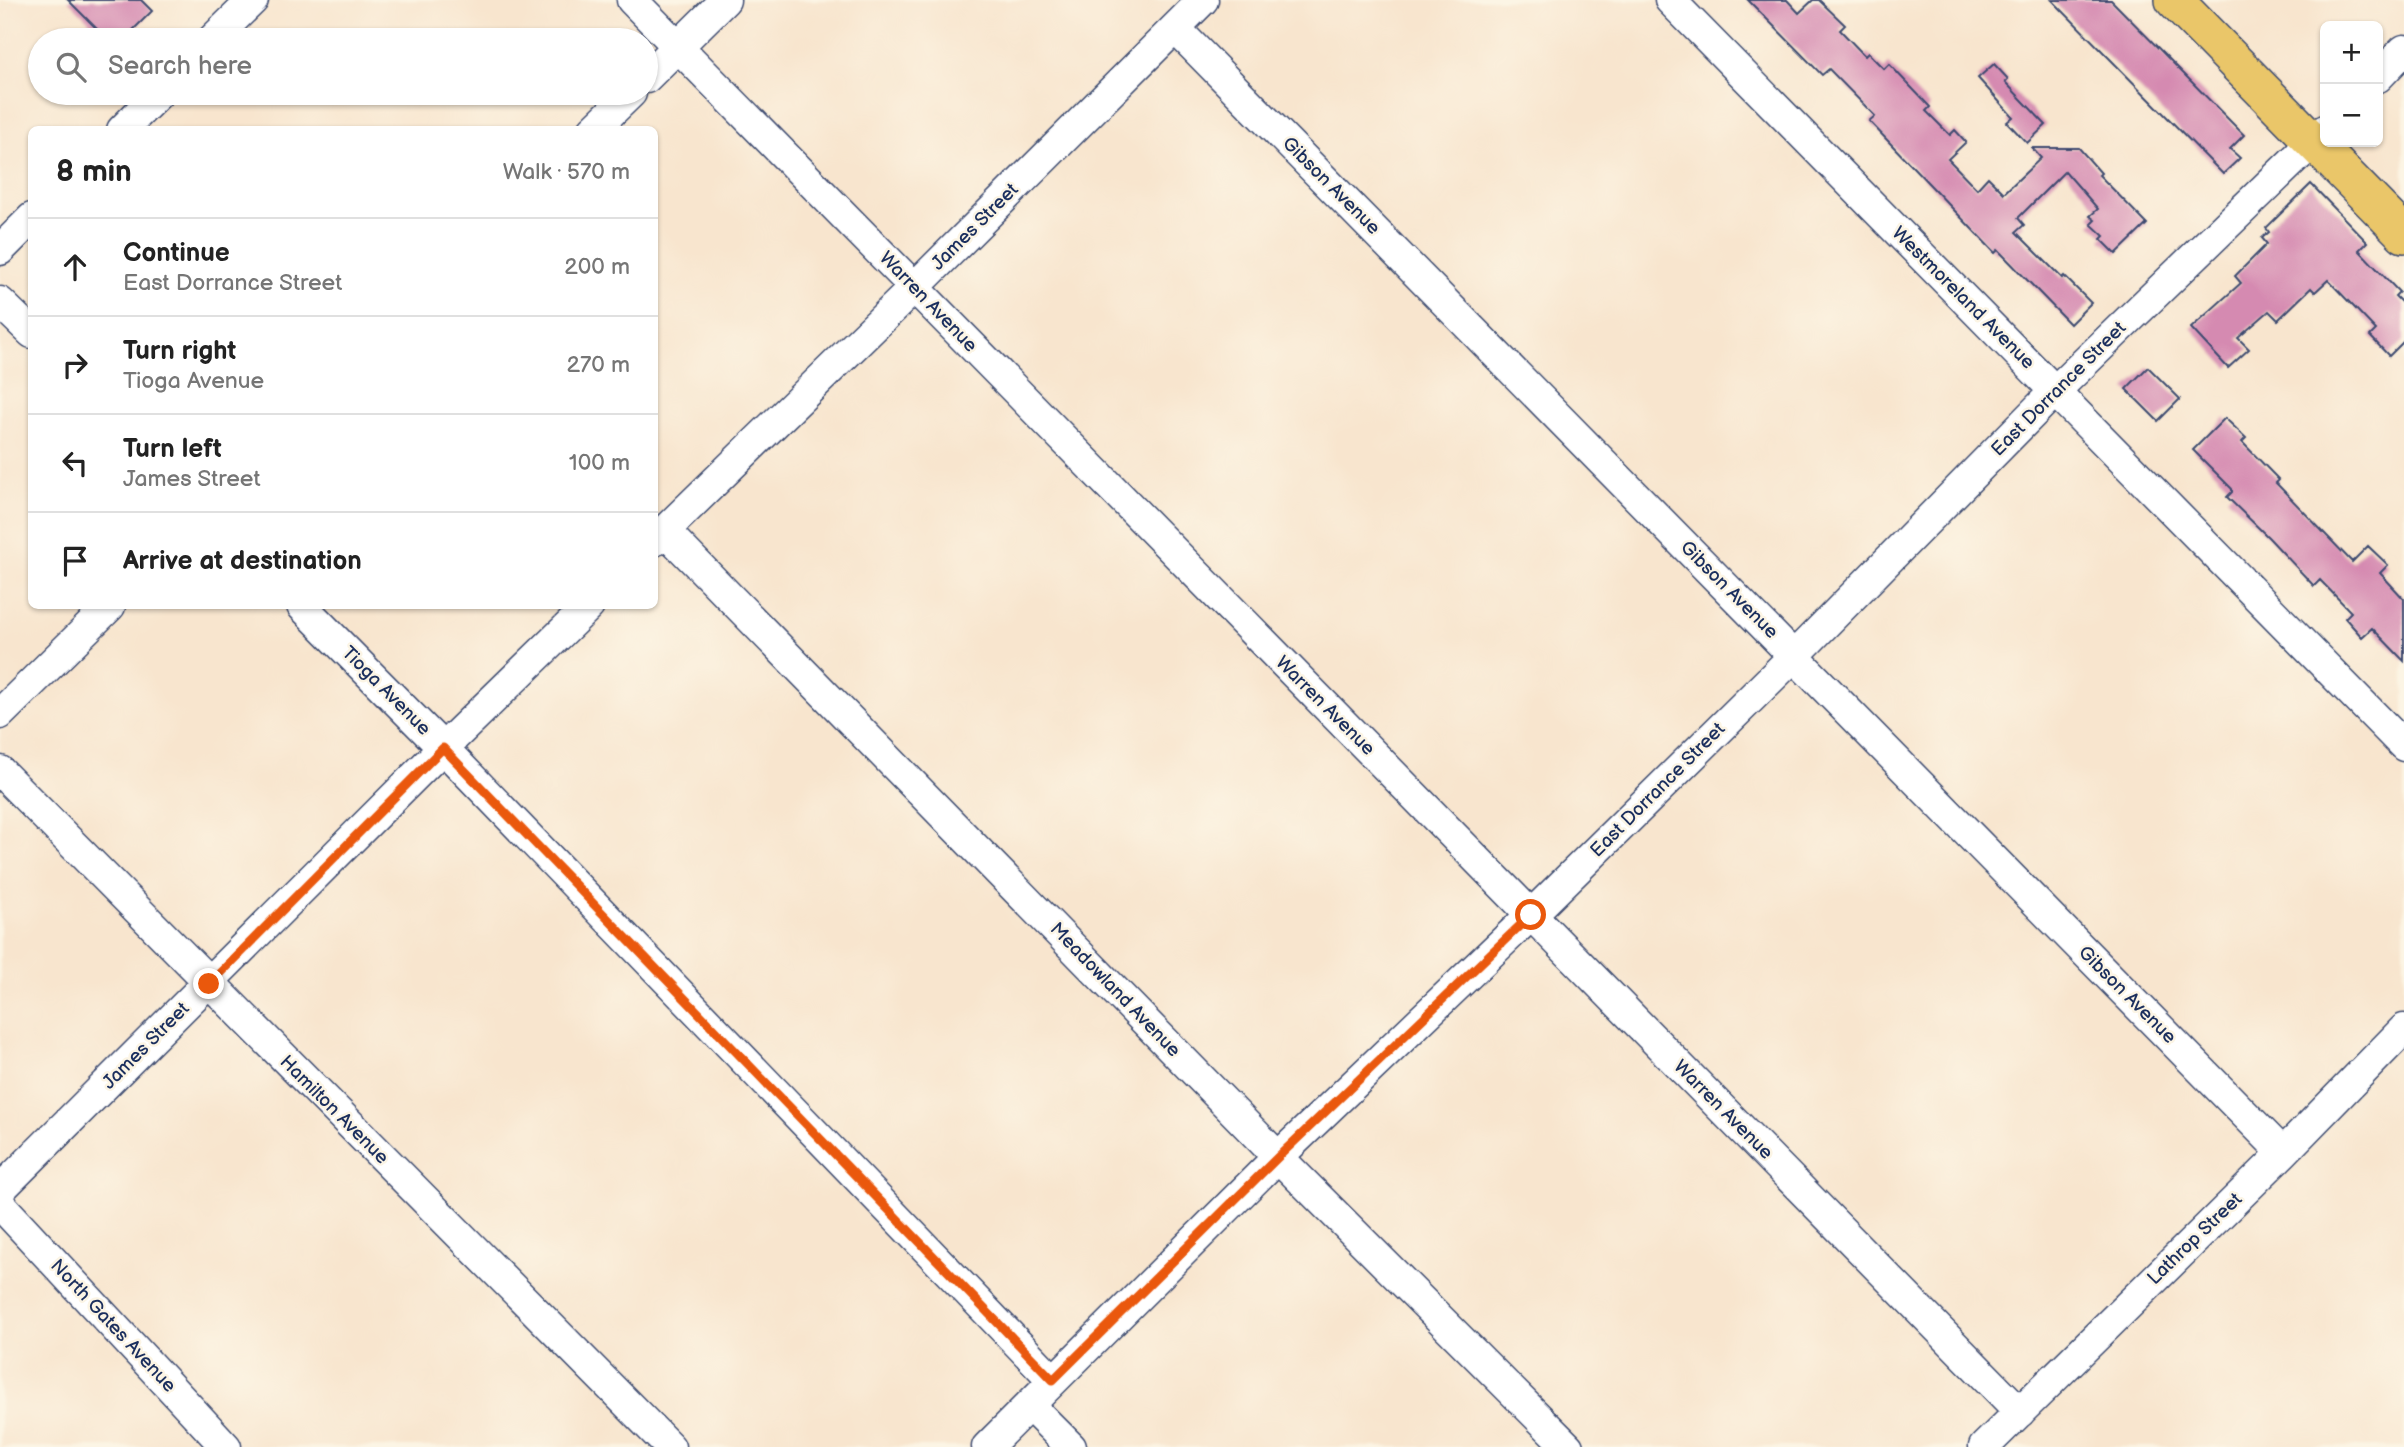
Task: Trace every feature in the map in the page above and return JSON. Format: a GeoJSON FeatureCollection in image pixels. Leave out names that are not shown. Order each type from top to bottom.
{"type":"FeatureCollection","features":[{"type":"Feature","properties":{"kind":"main road"},"geometry":{"type":"LineString","coordinates":[[2174,0],[2319,136],[2404,234]]}},
{"type":"Feature","properties":{"kind":"street"},"geometry":{"type":"LineString","coordinates":[[224,28],[253,0]]}},
{"type":"Feature","properties":{"kind":"street","name":"Warren Avenue"},"geometry":{"type":"LineString","coordinates":[[632,0],[2020,1412]]}},
{"type":"Feature","properties":{"kind":"street"},"geometry":{"type":"LineString","coordinates":[[658,66],[725,0]]}},
{"type":"Feature","properties":{"kind":"street","name":"James Street"},"geometry":{"type":"LineString","coordinates":[[660,536],[1203,0]]}},
{"type":"Feature","properties":{"kind":"street","name":"Westmoreland Avenue"},"geometry":{"type":"LineString","coordinates":[[1670,0],[2404,746]]}},
{"type":"Feature","properties":{"kind":"street","name":"Gibson Avenue"},"geometry":{"type":"LineString","coordinates":[[1175,28],[2283,1153]]}},
{"type":"Feature","properties":{"kind":"street"},"geometry":{"type":"LineString","coordinates":[[2383,72],[2404,50]]}},
{"type":"Feature","properties":{"kind":"street"},"geometry":{"type":"LineString","coordinates":[[125,126],[147,105]]}},
{"type":"Feature","properties":{"kind":"street"},"geometry":{"type":"LineString","coordinates":[[597,126],[619,105]]}},
{"type":"Feature","properties":{"kind":"street","name":"East Dorrance Street"},"geometry":{"type":"LineString","coordinates":[[988,1447],[1278,1157],[1531,915],[1794,656],[2055,391],[2319,136]]}},
{"type":"Feature","properties":{"kind":"street"},"geometry":{"type":"LineString","coordinates":[[0,250],[28,222]]}},
{"type":"Feature","properties":{"kind":"street"},"geometry":{"type":"LineString","coordinates":[[0,302],[28,329]]}},
{"type":"Feature","properties":{"kind":"street","name":"Meadowland Avenue"},"geometry":{"type":"LineString","coordinates":[[660,536],[1568,1447]]}},
{"type":"Feature","properties":{"kind":"street"},"geometry":{"type":"LineString","coordinates":[[0,714],[107,609]]}},
{"type":"Feature","properties":{"kind":"street","name":"Tioga Avenue"},"geometry":{"type":"LineString","coordinates":[[305,609],[443,748],[1053,1380]]}},
{"type":"Feature","properties":{"kind":"street","name":"James Street"},"geometry":{"type":"LineString","coordinates":[[0,1190],[586,609]]}},
{"type":"Feature","properties":{"kind":"street","name":"Hamilton Avenue"},"geometry":{"type":"LineString","coordinates":[[0,771],[670,1447]]}},
{"type":"Feature","properties":{"kind":"street","name":"Lathrop Street"},"geometry":{"type":"LineString","coordinates":[[1984,1447],[2283,1153],[2404,1029]]}},
{"type":"Feature","properties":{"kind":"street","name":"North Gates Avenue"},"geometry":{"type":"LineString","coordinates":[[0,1204],[226,1447]]}},
{"type":"Feature","properties":{"kind":"street"},"geometry":{"type":"LineString","coordinates":[[1029,1405],[1071,1447]]}},
{"type":"Feature","properties":{"kind":"building"},"geometry":{"type":"Polygon","coordinates":[[[68,0],[141,0],[152,11],[135,28],[96,28],[68,0]]]}},
{"type":"Feature","properties":{"kind":"building"},"geometry":{"type":"Polygon","coordinates":[[[1748,0],[1787,0],[1799,13],[1813,0],[1819,0],[1845,25],[1840,30],[1865,56],[1868,53],[1884,69],[1889,64],[1930,107],[1926,111],[1950,135],[1955,130],[1966,142],[1948,159],[1977,189],[1988,177],[2004,193],[2041,158],[2032,148],[2079,148],[2101,173],[2099,175],[2147,224],[2116,254],[2101,239],[2104,236],[2091,224],[2095,220],[2090,216],[2098,209],[2065,171],[2018,218],[2024,225],[2016,232],[2091,303],[2070,324],[1998,250],[1995,253],[1869,121],[1875,116],[1829,69],[1822,75],[1748,0]]]}},
{"type":"Feature","properties":{"kind":"building"},"geometry":{"type":"Polygon","coordinates":[[[2052,0],[2111,0],[2244,135],[2230,149],[2240,158],[2223,174],[2052,0]]]}},
{"type":"Feature","properties":{"kind":"building"},"geometry":{"type":"Polygon","coordinates":[[[1994,64],[2008,79],[2005,82],[2046,125],[2027,143],[2007,122],[2013,117],[1978,78],[1994,64]]]}},
{"type":"Feature","properties":{"kind":"building"},"geometry":{"type":"Polygon","coordinates":[[[2311,184],[2367,242],[2359,250],[2399,292],[2395,296],[2404,305],[2404,341],[2389,356],[2370,336],[2376,330],[2328,280],[2315,292],[2311,288],[2278,320],[2269,311],[2238,338],[2249,349],[2228,368],[2191,328],[2241,283],[2235,276],[2267,244],[2262,238],[2269,232],[2266,228],[2311,184]]]}},
{"type":"Feature","properties":{"kind":"building"},"geometry":{"type":"Polygon","coordinates":[[[2148,367],[2180,399],[2158,421],[2126,389],[2148,367]]]}},
{"type":"Feature","properties":{"kind":"building"},"geometry":{"type":"Polygon","coordinates":[[[2225,418],[2246,438],[2242,442],[2279,480],[2276,483],[2352,562],[2368,546],[2388,565],[2380,573],[2404,599],[2404,661],[2372,628],[2362,637],[2345,618],[2351,612],[2320,580],[2314,586],[2227,497],[2232,489],[2193,450],[2225,418]]]}},
{"type":"Feature","properties":{"kind":"route"},"geometry":{"type":"LineString","coordinates":[[209,984],[443,748],[1053,1380],[1278,1157],[1531,915]]}}]}
